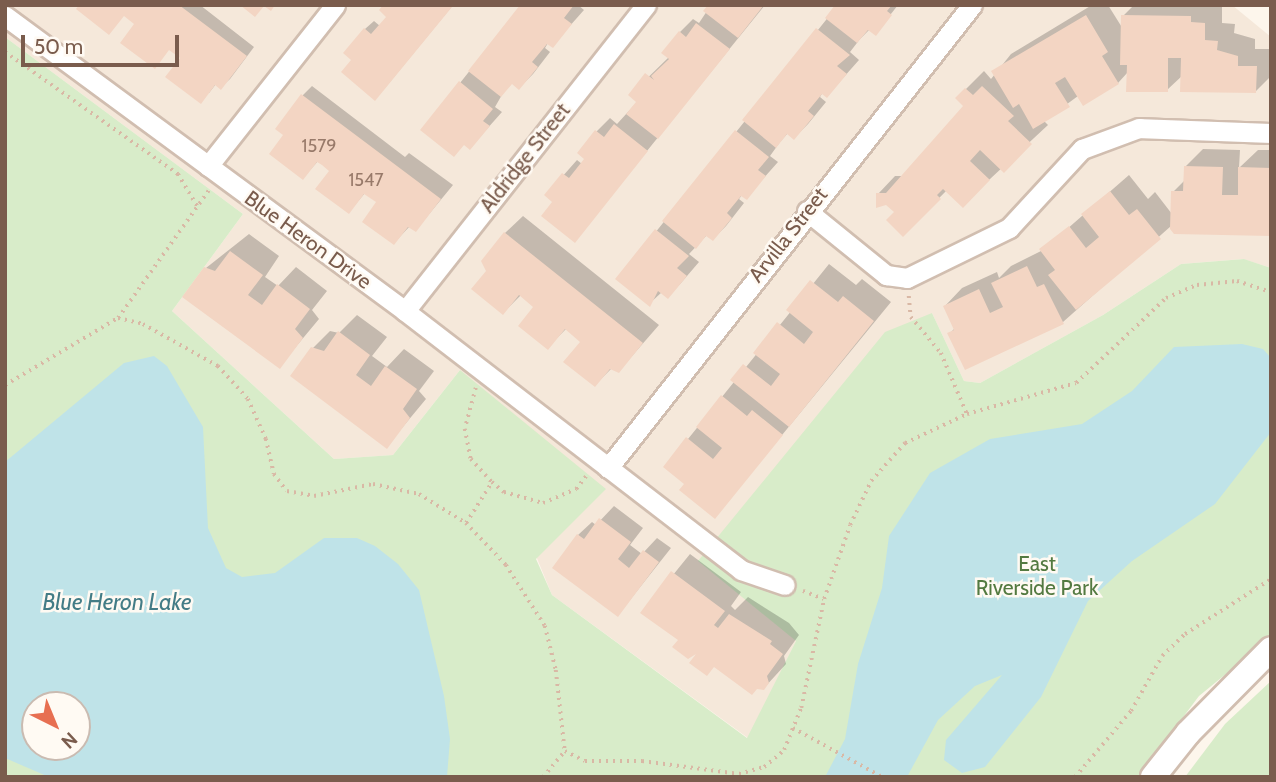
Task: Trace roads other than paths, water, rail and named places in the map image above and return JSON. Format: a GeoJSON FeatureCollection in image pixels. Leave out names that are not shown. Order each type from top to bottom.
{"type":"FeatureCollection","features":[{"type":"Feature","properties":{"kind":"street"},"geometry":{"type":"LineString","coordinates":[[9,18],[25,5]]}},
{"type":"Feature","properties":{"kind":"street"},"geometry":{"type":"LineString","coordinates":[[208,166],[335,5]]}},
{"type":"Feature","properties":{"kind":"street","name":"Aldridge Street"},"geometry":{"type":"LineString","coordinates":[[405,311],[646,5]]}},
{"type":"Feature","properties":{"kind":"street","name":"Arvilla Street"},"geometry":{"type":"LineString","coordinates":[[603,465],[971,5]]}},
{"type":"Feature","properties":{"kind":"street","name":"Blue Heron Drive"},"geometry":{"type":"LineString","coordinates":[[9,18],[405,311],[741,570],[785,585]]}},
{"type":"Feature","properties":{"kind":"street"},"geometry":{"type":"LineString","coordinates":[[807,211],[886,275],[907,278],[1009,228],[1082,149],[1139,128],[1271,133]]}},
{"type":"Feature","properties":{"kind":"street"},"geometry":{"type":"LineString","coordinates":[[1153,777],[1188,733],[1271,649]]}},
{"type":"Feature","properties":{"kind":"water"},"geometry":{"type":"Polygon","coordinates":[[[1242,344],[1263,349],[1271,358],[1271,432],[1215,504],[1132,561],[1088,601],[1041,697],[985,767],[962,773],[944,760],[946,740],[1002,675],[975,686],[938,720],[907,777],[825,777],[845,739],[858,664],[882,588],[889,536],[930,473],[990,439],[1082,424],[1132,391],[1174,347],[1242,344]]]}},
{"type":"Feature","properties":{"kind":"water","name":"Blue Heron Lake"},"geometry":{"type":"Polygon","coordinates":[[[154,356],[167,366],[203,427],[208,528],[226,568],[242,577],[275,573],[324,538],[357,538],[375,546],[398,564],[419,590],[444,696],[450,739],[447,777],[49,777],[5,758],[5,462],[124,363],[154,356]]]}},
{"type":"Feature","properties":{"kind":"park label","name":"East Riverside Park"},"geometry":{"type":"Point","coordinates":[1037,576]}}]}
